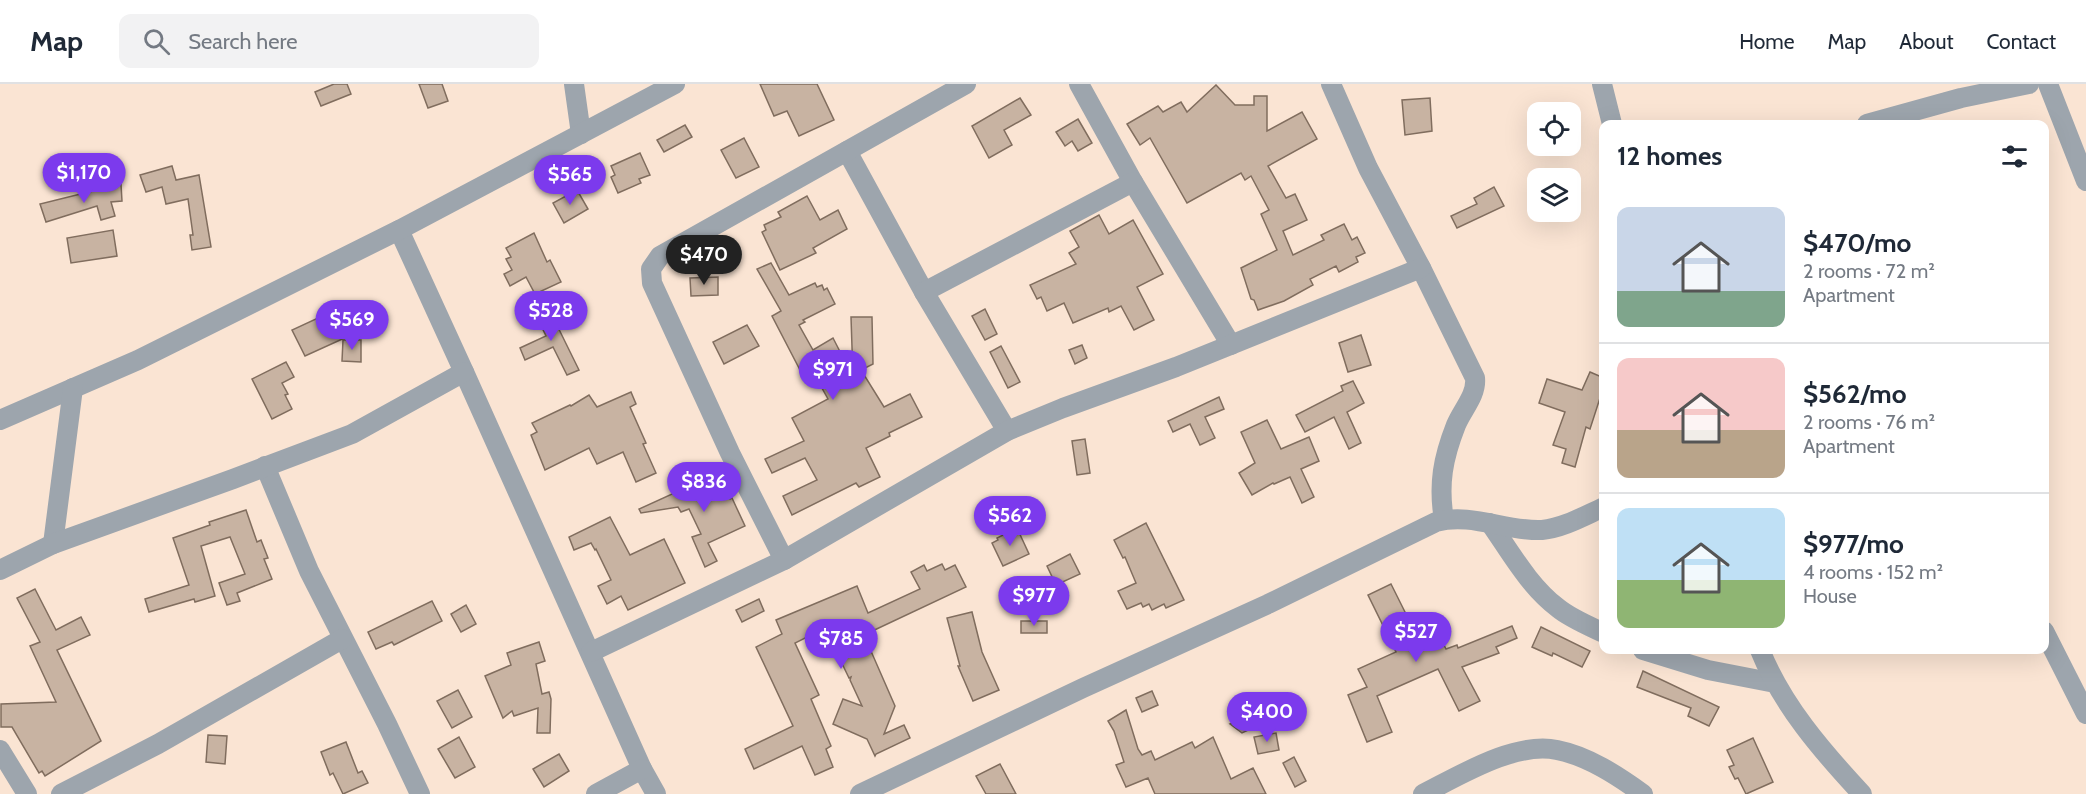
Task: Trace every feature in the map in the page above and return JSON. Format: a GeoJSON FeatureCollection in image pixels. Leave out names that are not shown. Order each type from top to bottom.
{"type":"FeatureCollection","features":[{"type":"Feature","properties":{"kind":"street"},"geometry":{"type":"LineString","coordinates":[[574,84],[581,134]]}},
{"type":"Feature","properties":{"kind":"street"},"geometry":{"type":"LineString","coordinates":[[0,420],[138,360],[399,230],[675,84]]}},
{"type":"Feature","properties":{"kind":"street"},"geometry":{"type":"LineString","coordinates":[[784,560],[730,453],[652,283],[650,274],[655,261],[660,256],[966,84]]}},
{"type":"Feature","properties":{"kind":"street"},"geometry":{"type":"LineString","coordinates":[[1079,84],[1133,182],[1231,345]]}},
{"type":"Feature","properties":{"kind":"street"},"geometry":{"type":"LineString","coordinates":[[1330,84],[1368,168],[1474,374],[1476,384],[1474,393],[1456,425],[1443,462],[1440,497],[1443,520]]}},
{"type":"Feature","properties":{"kind":"street"},"geometry":{"type":"LineString","coordinates":[[1602,84],[1611,120]]}},
{"type":"Feature","properties":{"kind":"street"},"geometry":{"type":"LineString","coordinates":[[1881,120],[1961,98],[2029,84]]}},
{"type":"Feature","properties":{"kind":"street"},"geometry":{"type":"LineString","coordinates":[[2048,84],[2086,181]]}},
{"type":"Feature","properties":{"kind":"street"},"geometry":{"type":"LineString","coordinates":[[847,152],[924,292],[1007,431]]}},
{"type":"Feature","properties":{"kind":"street"},"geometry":{"type":"LineString","coordinates":[[924,292],[1133,182]]}},
{"type":"Feature","properties":{"kind":"street"},"geometry":{"type":"LineString","coordinates":[[399,230],[642,769],[656,794]]}},
{"type":"Feature","properties":{"kind":"street"},"geometry":{"type":"LineString","coordinates":[[591,652],[784,560],[1007,431],[1231,345],[1421,268]]}},
{"type":"Feature","properties":{"kind":"street"},"geometry":{"type":"LineString","coordinates":[[0,570],[53,544],[325,444],[367,426],[464,372]]}},
{"type":"Feature","properties":{"kind":"street"},"geometry":{"type":"LineString","coordinates":[[53,544],[73,388]]}},
{"type":"Feature","properties":{"kind":"street"},"geometry":{"type":"LineString","coordinates":[[265,466],[309,571],[387,723],[420,794]]}},
{"type":"Feature","properties":{"kind":"street"},"geometry":{"type":"LineString","coordinates":[[860,794],[1443,520],[1461,519],[1543,530],[1599,509]]}},
{"type":"Feature","properties":{"kind":"street"},"geometry":{"type":"LineString","coordinates":[[1490,523],[1528,579],[1540,592],[1559,609],[1599,630]]}},
{"type":"Feature","properties":{"kind":"street"},"geometry":{"type":"LineString","coordinates":[[61,794],[158,744],[342,639]]}},
{"type":"Feature","properties":{"kind":"street"},"geometry":{"type":"LineString","coordinates":[[2049,641],[2086,714]]}},
{"type":"Feature","properties":{"kind":"street"},"geometry":{"type":"LineString","coordinates":[[1656,654],[1708,670],[1775,683]]}},
{"type":"Feature","properties":{"kind":"street"},"geometry":{"type":"LineString","coordinates":[[1762,654],[1775,683],[1823,753],[1862,794]]}},
{"type":"Feature","properties":{"kind":"street"},"geometry":{"type":"LineString","coordinates":[[1423,794],[1499,758],[1535,748],[1555,749],[1576,755],[1643,794]]}},
{"type":"Feature","properties":{"kind":"street"},"geometry":{"type":"LineString","coordinates":[[0,750],[27,794]]}},
{"type":"Feature","properties":{"kind":"street"},"geometry":{"type":"LineString","coordinates":[[596,794],[642,769]]}},
{"type":"Feature","properties":{"kind":"building"},"geometry":{"type":"Polygon","coordinates":[[[334,84],[347,84],[351,94],[321,106],[315,92],[334,84]]]}},
{"type":"Feature","properties":{"kind":"building"},"geometry":{"type":"Polygon","coordinates":[[[419,84],[442,84],[448,101],[428,108],[419,84]]]}},
{"type":"Feature","properties":{"kind":"building"},"geometry":{"type":"Polygon","coordinates":[[[760,84],[817,84],[834,120],[799,136],[787,111],[774,116],[760,84]]]}},
{"type":"Feature","properties":{"kind":"building"},"geometry":{"type":"Polygon","coordinates":[[[1216,85],[1235,105],[1254,105],[1254,96],[1267,96],[1267,131],[1302,112],[1317,139],[1268,166],[1286,198],[1295,194],[1307,220],[1283,231],[1293,255],[1324,240],[1321,235],[1344,224],[1352,240],[1357,237],[1365,253],[1356,257],[1358,262],[1339,272],[1336,266],[1310,279],[1313,285],[1284,301],[1258,310],[1254,300],[1251,299],[1241,268],[1277,250],[1261,214],[1269,210],[1251,176],[1245,180],[1241,173],[1187,203],[1150,138],[1140,145],[1127,124],[1158,106],[1163,112],[1181,102],[1187,112],[1216,85]]]}},
{"type":"Feature","properties":{"kind":"building"},"geometry":{"type":"Polygon","coordinates":[[[1020,98],[1031,115],[1004,130],[1012,145],[989,158],[972,126],[1020,98]]]}},
{"type":"Feature","properties":{"kind":"building"},"geometry":{"type":"Polygon","coordinates":[[[1430,98],[1432,131],[1405,135],[1402,100],[1430,98]]]}},
{"type":"Feature","properties":{"kind":"building"},"geometry":{"type":"Polygon","coordinates":[[[1078,119],[1092,143],[1078,151],[1072,141],[1065,146],[1056,132],[1078,119]]]}},
{"type":"Feature","properties":{"kind":"building"},"geometry":{"type":"Polygon","coordinates":[[[685,125],[692,137],[664,152],[657,140],[685,125]]]}},
{"type":"Feature","properties":{"kind":"building"},"geometry":{"type":"Polygon","coordinates":[[[744,138],[759,167],[736,178],[721,150],[744,138]]]}},
{"type":"Feature","properties":{"kind":"building"},"geometry":{"type":"Polygon","coordinates":[[[640,153],[650,175],[639,179],[641,183],[618,193],[611,177],[615,175],[611,166],[640,153]]]}},
{"type":"Feature","properties":{"kind":"building"},"geometry":{"type":"Polygon","coordinates":[[[172,166],[176,180],[199,175],[211,247],[192,250],[190,235],[193,235],[188,199],[166,204],[162,187],[146,192],[140,175],[172,166]]]}},
{"type":"Feature","properties":{"kind":"building"},"geometry":{"type":"Polygon","coordinates":[[[121,184],[122,201],[111,202],[115,216],[101,220],[97,206],[46,222],[40,204],[121,184]]]}},
{"type":"Feature","properties":{"kind":"building"},"geometry":{"type":"Polygon","coordinates":[[[1494,187],[1504,206],[1457,228],[1451,216],[1477,204],[1474,198],[1494,187]]]}},
{"type":"Feature","properties":{"kind":"building"},"geometry":{"type":"Polygon","coordinates":[[[577,190],[588,209],[564,223],[553,203],[577,190]]]}},
{"type":"Feature","properties":{"kind":"building"},"geometry":{"type":"Polygon","coordinates":[[[807,196],[820,220],[838,210],[847,229],[813,248],[816,253],[780,270],[762,232],[766,230],[764,225],[781,217],[778,212],[807,196]]]}},
{"type":"Feature","properties":{"kind":"building"},"geometry":{"type":"Polygon","coordinates":[[[1099,215],[1109,234],[1133,220],[1163,274],[1137,287],[1154,320],[1134,330],[1121,306],[1109,312],[1108,308],[1073,323],[1064,303],[1047,311],[1041,297],[1037,299],[1030,285],[1076,264],[1069,253],[1079,247],[1070,231],[1099,215]]]}},
{"type":"Feature","properties":{"kind":"building"},"geometry":{"type":"Polygon","coordinates":[[[113,230],[117,256],[71,263],[67,238],[113,230]]]}},
{"type":"Feature","properties":{"kind":"building"},"geometry":{"type":"Polygon","coordinates":[[[534,233],[547,262],[550,260],[561,282],[535,294],[526,277],[510,286],[504,274],[512,270],[506,259],[511,257],[506,248],[534,233]]]}},
{"type":"Feature","properties":{"kind":"building"},"geometry":{"type":"Polygon","coordinates":[[[771,263],[789,295],[815,283],[817,287],[822,285],[824,290],[827,288],[835,304],[803,320],[805,322],[799,325],[813,350],[833,338],[853,377],[851,317],[872,317],[873,364],[861,370],[884,407],[910,394],[922,417],[889,433],[890,436],[866,448],[880,477],[859,487],[856,483],[792,515],[783,496],[817,480],[805,458],[772,473],[765,459],[804,441],[792,418],[828,399],[809,365],[800,370],[772,316],[781,311],[757,269],[771,263]]]}},
{"type":"Feature","properties":{"kind":"building"},"geometry":{"type":"Polygon","coordinates":[[[718,277],[718,295],[691,296],[690,278],[718,277]]]}},
{"type":"Feature","properties":{"kind":"building"},"geometry":{"type":"Polygon","coordinates":[[[346,305],[349,314],[349,336],[305,356],[292,330],[346,305]]]}},
{"type":"Feature","properties":{"kind":"building"},"geometry":{"type":"Polygon","coordinates":[[[547,305],[579,370],[567,375],[553,347],[525,360],[520,348],[546,336],[534,311],[547,305]]]}},
{"type":"Feature","properties":{"kind":"building"},"geometry":{"type":"Polygon","coordinates":[[[985,309],[997,334],[985,340],[972,316],[985,309]]]}},
{"type":"Feature","properties":{"kind":"building"},"geometry":{"type":"Polygon","coordinates":[[[747,325],[759,346],[724,364],[713,342],[747,325]]]}},
{"type":"Feature","properties":{"kind":"building"},"geometry":{"type":"Polygon","coordinates":[[[1361,335],[1371,365],[1348,372],[1339,343],[1361,335]]]}},
{"type":"Feature","properties":{"kind":"building"},"geometry":{"type":"Polygon","coordinates":[[[343,340],[361,340],[361,362],[342,361],[343,340]]]}},
{"type":"Feature","properties":{"kind":"building"},"geometry":{"type":"Polygon","coordinates":[[[1082,345],[1087,358],[1075,364],[1069,350],[1082,345]]]}},
{"type":"Feature","properties":{"kind":"building"},"geometry":{"type":"Polygon","coordinates":[[[1001,346],[1020,382],[1008,388],[990,352],[1001,346]]]}},
{"type":"Feature","properties":{"kind":"building"},"geometry":{"type":"Polygon","coordinates":[[[286,362],[294,377],[282,383],[292,409],[272,419],[252,379],[286,362]]]}},
{"type":"Feature","properties":{"kind":"building"},"geometry":{"type":"Polygon","coordinates":[[[1590,372],[1599,376],[1599,401],[1590,429],[1586,427],[1575,467],[1562,463],[1566,449],[1553,445],[1565,412],[1539,403],[1547,379],[1582,390],[1590,372]]]}},
{"type":"Feature","properties":{"kind":"building"},"geometry":{"type":"Polygon","coordinates":[[[1353,381],[1364,403],[1347,412],[1361,443],[1349,449],[1334,417],[1305,432],[1296,415],[1343,391],[1341,386],[1353,381]]]}},
{"type":"Feature","properties":{"kind":"building"},"geometry":{"type":"Polygon","coordinates":[[[631,392],[636,404],[630,407],[656,473],[636,482],[623,452],[597,464],[589,448],[545,470],[531,435],[537,432],[532,423],[571,406],[589,395],[597,407],[631,392]]]}},
{"type":"Feature","properties":{"kind":"building"},"geometry":{"type":"Polygon","coordinates":[[[1219,397],[1224,409],[1205,417],[1215,438],[1200,445],[1190,424],[1173,432],[1168,421],[1219,397]]]}},
{"type":"Feature","properties":{"kind":"building"},"geometry":{"type":"Polygon","coordinates":[[[1267,420],[1281,449],[1309,437],[1319,461],[1301,469],[1314,497],[1302,503],[1290,477],[1273,483],[1252,495],[1239,473],[1255,463],[1241,432],[1267,420]]]}},
{"type":"Feature","properties":{"kind":"building"},"geometry":{"type":"Polygon","coordinates":[[[1085,439],[1090,473],[1077,475],[1072,441],[1085,439]]]}},
{"type":"Feature","properties":{"kind":"building"},"geometry":{"type":"Polygon","coordinates":[[[716,474],[730,499],[732,498],[745,526],[708,543],[717,561],[705,567],[692,537],[701,534],[689,509],[681,512],[678,507],[641,513],[639,509],[716,474]]]}},
{"type":"Feature","properties":{"kind":"building"},"geometry":{"type":"Polygon","coordinates":[[[246,510],[257,542],[261,540],[268,558],[264,559],[272,579],[237,593],[240,601],[227,605],[219,583],[245,574],[230,537],[201,546],[215,596],[195,602],[194,599],[149,612],[145,599],[189,585],[173,538],[210,525],[209,522],[246,510]]]}},
{"type":"Feature","properties":{"kind":"building"},"geometry":{"type":"Polygon","coordinates":[[[610,517],[630,555],[664,539],[685,583],[628,610],[621,596],[607,604],[598,586],[611,580],[596,549],[591,543],[574,550],[569,537],[610,517]]]}},
{"type":"Feature","properties":{"kind":"building"},"geometry":{"type":"Polygon","coordinates":[[[1146,523],[1184,600],[1166,608],[1164,604],[1152,610],[1149,604],[1143,607],[1141,603],[1127,609],[1118,591],[1136,583],[1125,557],[1123,558],[1114,540],[1146,523]]]}},
{"type":"Feature","properties":{"kind":"building"},"geometry":{"type":"Polygon","coordinates":[[[1017,528],[1029,554],[1003,566],[992,543],[1017,528]]]}},
{"type":"Feature","properties":{"kind":"building"},"geometry":{"type":"Polygon","coordinates":[[[1070,554],[1080,574],[1056,585],[1047,566],[1070,554]]]}},
{"type":"Feature","properties":{"kind":"building"},"geometry":{"type":"Polygon","coordinates":[[[942,564],[945,570],[955,565],[966,587],[849,642],[850,645],[867,642],[895,706],[884,734],[904,725],[910,738],[875,756],[867,739],[833,724],[843,699],[862,706],[850,680],[851,677],[849,678],[825,628],[795,643],[819,695],[811,699],[831,746],[826,749],[833,767],[815,775],[802,746],[754,769],[745,749],[793,726],[756,647],[782,634],[776,620],[857,586],[868,613],[920,589],[911,572],[924,565],[927,571],[942,564]]]}},
{"type":"Feature","properties":{"kind":"building"},"geometry":{"type":"Polygon","coordinates":[[[1391,584],[1414,630],[1432,621],[1446,649],[1457,645],[1458,648],[1512,626],[1517,638],[1496,647],[1499,653],[1462,667],[1480,701],[1459,711],[1438,669],[1377,696],[1392,732],[1367,742],[1348,695],[1367,687],[1358,669],[1396,652],[1368,595],[1391,584]]]}},
{"type":"Feature","properties":{"kind":"building"},"geometry":{"type":"Polygon","coordinates":[[[35,589],[56,630],[81,617],[90,635],[57,650],[101,741],[45,776],[42,771],[39,773],[12,727],[1,727],[1,704],[56,702],[30,646],[40,642],[17,598],[35,589]]]}},
{"type":"Feature","properties":{"kind":"building"},"geometry":{"type":"Polygon","coordinates":[[[759,599],[764,611],[742,622],[736,610],[759,599]]]}},
{"type":"Feature","properties":{"kind":"building"},"geometry":{"type":"Polygon","coordinates":[[[432,601],[442,621],[394,645],[392,642],[376,649],[368,632],[432,601]]]}},
{"type":"Feature","properties":{"kind":"building"},"geometry":{"type":"Polygon","coordinates":[[[466,605],[476,624],[461,632],[451,614],[466,605]]]}},
{"type":"Feature","properties":{"kind":"building"},"geometry":{"type":"Polygon","coordinates":[[[972,612],[982,652],[999,690],[973,701],[958,666],[960,666],[947,618],[972,612]]]}},
{"type":"Feature","properties":{"kind":"building"},"geometry":{"type":"Polygon","coordinates":[[[1021,621],[1047,621],[1047,633],[1021,633],[1021,621]]]}},
{"type":"Feature","properties":{"kind":"building"},"geometry":{"type":"Polygon","coordinates":[[[1541,627],[1590,651],[1582,667],[1553,653],[1552,656],[1532,647],[1541,627]]]}},
{"type":"Feature","properties":{"kind":"building"},"geometry":{"type":"Polygon","coordinates":[[[539,642],[545,661],[536,664],[542,694],[549,692],[551,699],[550,733],[537,733],[538,708],[514,716],[512,711],[503,718],[485,676],[511,665],[507,653],[539,642]]]}},
{"type":"Feature","properties":{"kind":"building"},"geometry":{"type":"Polygon","coordinates":[[[1643,671],[1719,707],[1709,726],[1688,716],[1691,708],[1637,687],[1643,671]]]}},
{"type":"Feature","properties":{"kind":"building"},"geometry":{"type":"Polygon","coordinates":[[[458,690],[472,717],[452,728],[437,701],[458,690]]]}},
{"type":"Feature","properties":{"kind":"building"},"geometry":{"type":"Polygon","coordinates":[[[1152,691],[1158,705],[1142,712],[1136,698],[1152,691]]]}},
{"type":"Feature","properties":{"kind":"building"},"geometry":{"type":"Polygon","coordinates":[[[1126,710],[1142,755],[1151,751],[1155,760],[1192,742],[1195,748],[1213,737],[1231,779],[1253,768],[1266,794],[1155,794],[1148,778],[1126,787],[1116,765],[1124,762],[1114,731],[1108,721],[1126,710]]]}},
{"type":"Feature","properties":{"kind":"building"},"geometry":{"type":"Polygon","coordinates":[[[1249,715],[1255,727],[1242,733],[1230,724],[1249,715]]]}},
{"type":"Feature","properties":{"kind":"building"},"geometry":{"type":"Polygon","coordinates":[[[1276,733],[1279,750],[1258,754],[1254,737],[1276,733]]]}},
{"type":"Feature","properties":{"kind":"building"},"geometry":{"type":"Polygon","coordinates":[[[208,735],[227,736],[225,764],[206,762],[208,735]]]}},
{"type":"Feature","properties":{"kind":"building"},"geometry":{"type":"Polygon","coordinates":[[[459,737],[475,767],[455,778],[438,749],[459,737]]]}},
{"type":"Feature","properties":{"kind":"building"},"geometry":{"type":"Polygon","coordinates":[[[1753,738],[1773,782],[1746,794],[1729,767],[1734,765],[1727,750],[1753,738]]]}},
{"type":"Feature","properties":{"kind":"building"},"geometry":{"type":"Polygon","coordinates":[[[346,742],[358,773],[362,771],[368,783],[343,794],[333,773],[330,775],[321,752],[346,742]]]}},
{"type":"Feature","properties":{"kind":"building"},"geometry":{"type":"Polygon","coordinates":[[[559,754],[569,771],[544,787],[533,769],[559,754]]]}},
{"type":"Feature","properties":{"kind":"building"},"geometry":{"type":"Polygon","coordinates":[[[1294,757],[1306,781],[1295,787],[1283,763],[1294,757]]]}},
{"type":"Feature","properties":{"kind":"building"},"geometry":{"type":"Polygon","coordinates":[[[1000,764],[1016,794],[986,794],[976,776],[1000,764]]]}}]}
